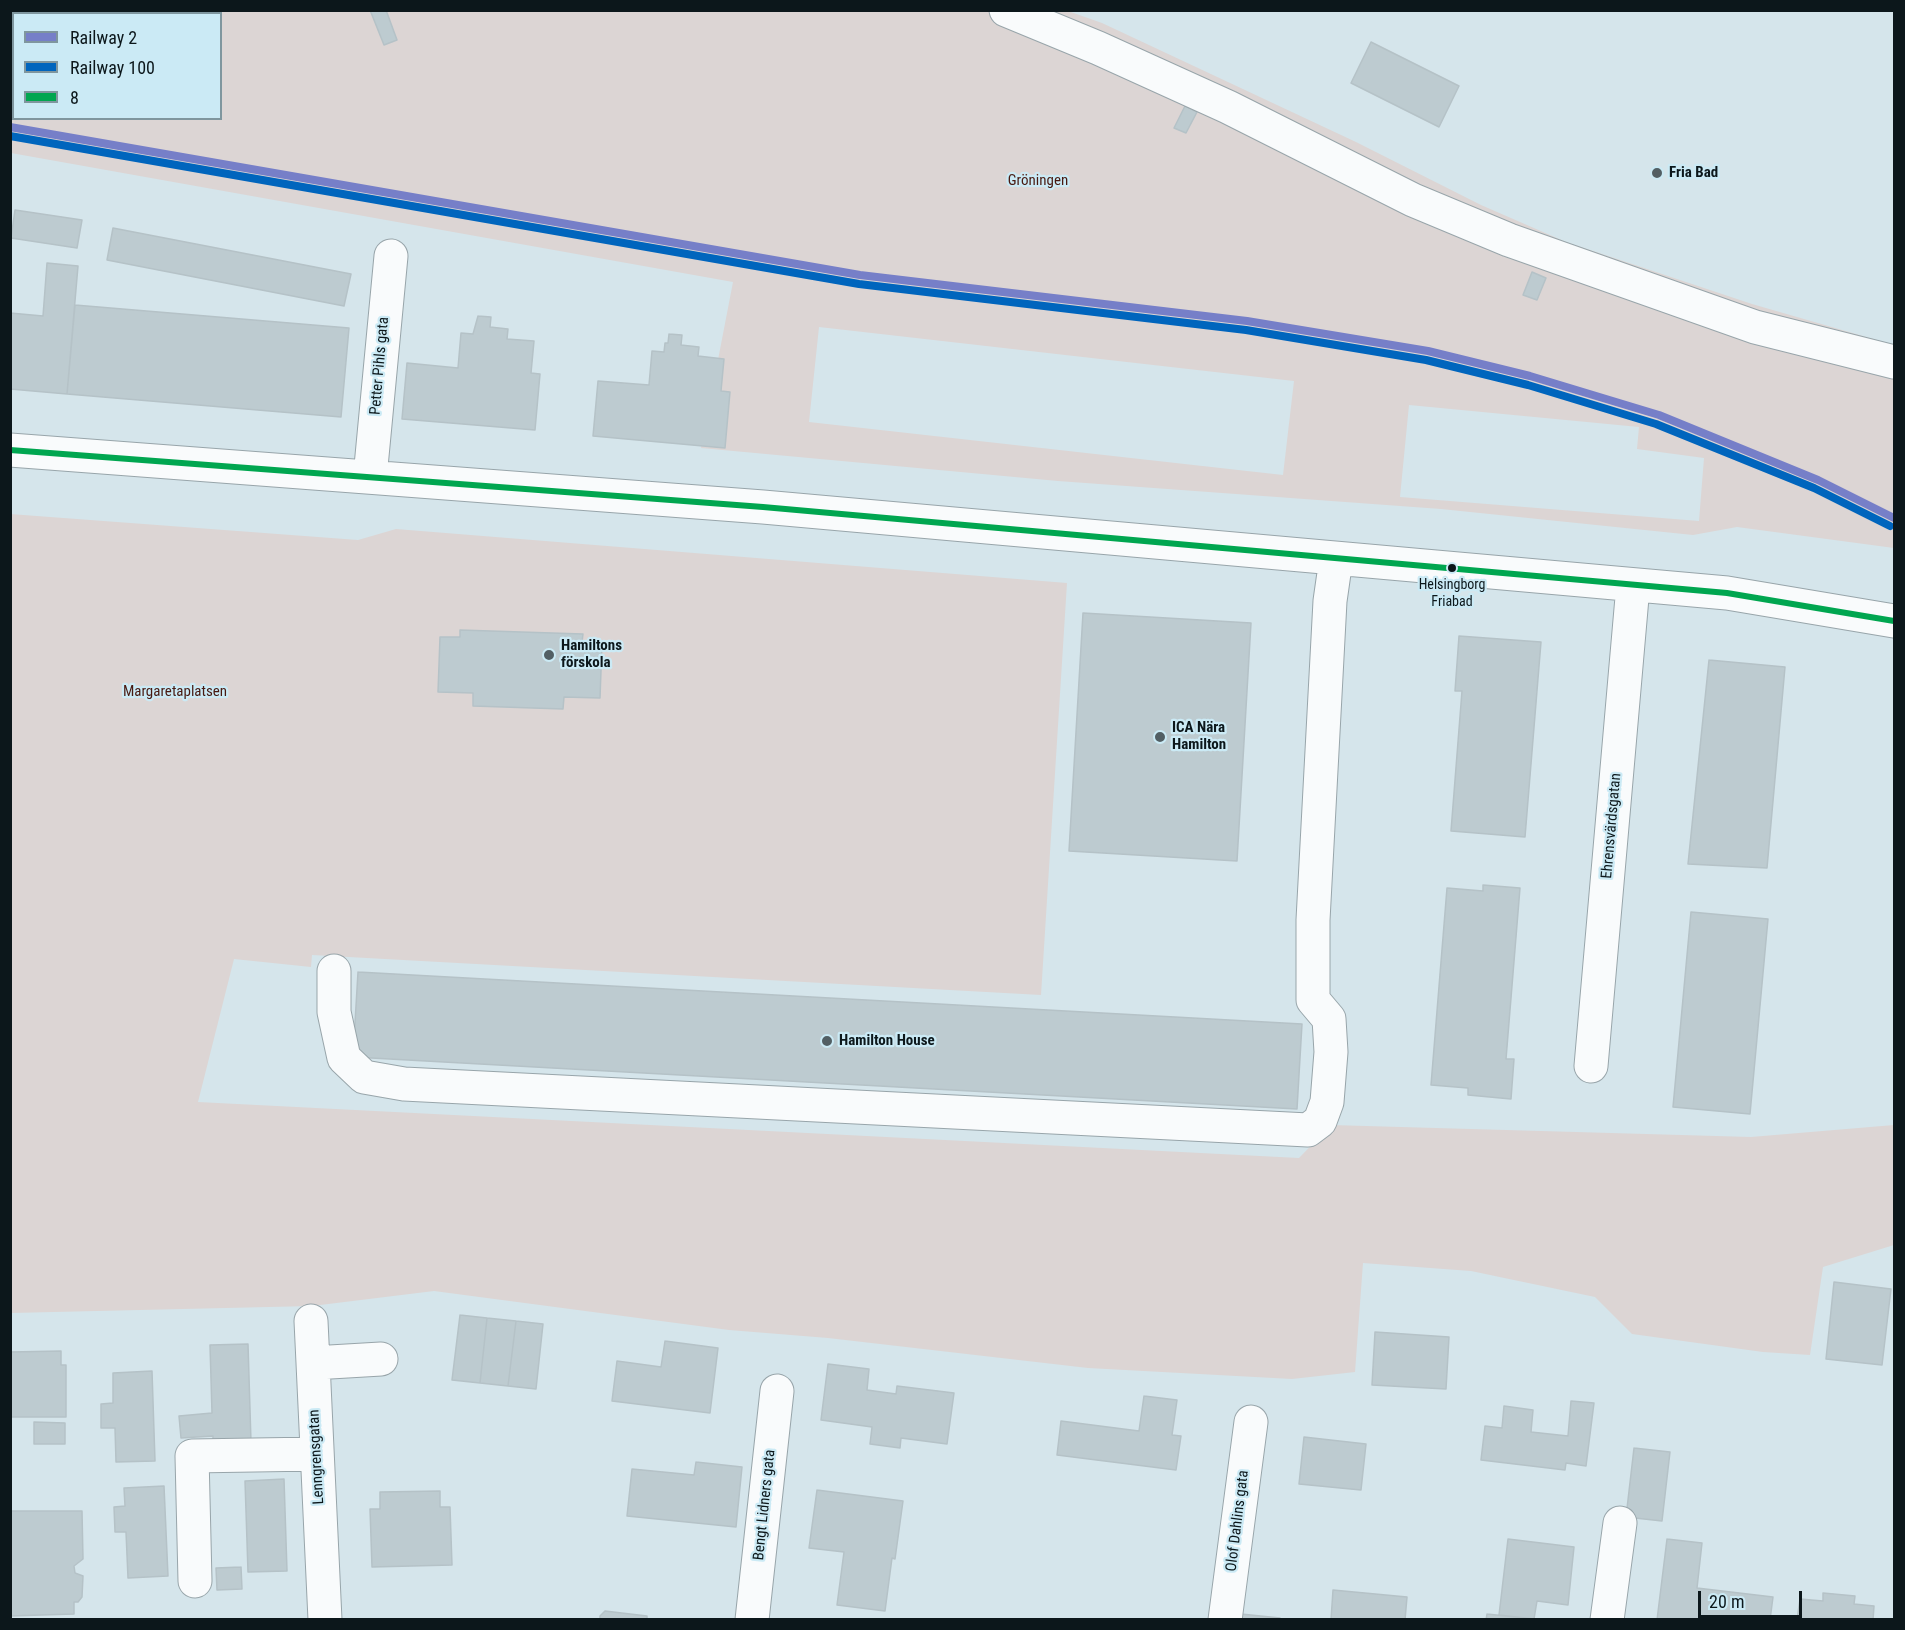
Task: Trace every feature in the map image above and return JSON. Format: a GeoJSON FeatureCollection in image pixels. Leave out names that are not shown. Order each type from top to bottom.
{"type":"FeatureCollection","features":[{"type":"Feature","properties":{"kind":"street"},"geometry":{"type":"LineString","coordinates":[[1006,10],[1228,107],[1413,200],[1509,240],[1755,327],[1894,362]]}},
{"type":"Feature","properties":{"kind":"street","name":"Petter Pihls gata"},"geometry":{"type":"LineString","coordinates":[[370,477],[391,256]]}},
{"type":"Feature","properties":{"kind":"street"},"geometry":{"type":"LineString","coordinates":[[10,450],[763,507],[1727,593],[1894,621]]}},
{"type":"Feature","properties":{"kind":"street"},"geometry":{"type":"LineString","coordinates":[[334,971],[334,1012],[344,1058],[364,1077],[404,1084],[1308,1130],[1320,1121],[1327,1102],[1331,1052],[1329,1019],[1313,1000],[1313,920],[1330,601],[1336,559]]}},
{"type":"Feature","properties":{"kind":"street","name":"Ehrensvärdsgatan"},"geometry":{"type":"LineString","coordinates":[[1591,1066],[1633,586]]}},
{"type":"Feature","properties":{"kind":"street","name":"Lenngrensgatan"},"geometry":{"type":"LineString","coordinates":[[311,1321],[325,1620]]}},
{"type":"Feature","properties":{"kind":"street"},"geometry":{"type":"LineString","coordinates":[[313,1363],[381,1359]]}},
{"type":"Feature","properties":{"kind":"street","name":"Bengt Lidners gata"},"geometry":{"type":"LineString","coordinates":[[752,1620],[777,1391]]}},
{"type":"Feature","properties":{"kind":"street","name":"Olof Dahlins gata"},"geometry":{"type":"LineString","coordinates":[[1225,1620],[1251,1422]]}},
{"type":"Feature","properties":{"kind":"street"},"geometry":{"type":"LineString","coordinates":[[195,1581],[192,1456],[318,1454]]}},
{"type":"Feature","properties":{"kind":"street"},"geometry":{"type":"LineString","coordinates":[[1607,1620],[1620,1523]]}},
{"type":"Feature","properties":{"kind":"green space","name":"Gröningen"},"geometry":{"type":"Polygon","coordinates":[[[10,11],[1068,11],[1102,23],[1356,142],[1481,205],[1566,242],[1752,304],[1894,345],[1894,548],[1737,527],[1693,535],[1441,509],[1058,481],[701,448],[733,282],[11,153],[10,11]],[[819,327],[809,422],[1283,475],[1294,381],[819,327]],[[1409,405],[1400,497],[1699,521],[1704,458],[1637,449],[1639,427],[1409,405]]]}},
{"type":"Feature","properties":{"kind":"green space","name":"Margaretaplatsen"},"geometry":{"type":"Polygon","coordinates":[[[10,514],[358,540],[396,529],[1067,583],[1041,995],[312,955],[311,967],[234,959],[198,1102],[1299,1158],[1331,1125],[1751,1137],[1894,1125],[1894,1245],[1823,1267],[1810,1355],[1763,1352],[1632,1334],[1595,1297],[1471,1271],[1363,1263],[1355,1372],[1292,1379],[1088,1368],[828,1338],[729,1330],[434,1291],[312,1306],[11,1313],[10,514]]]}},
{"type":"Feature","properties":{"kind":"building"},"geometry":{"type":"Polygon","coordinates":[[[370,10],[386,10],[397,40],[384,45],[370,10]]]}},
{"type":"Feature","properties":{"kind":"building"},"geometry":{"type":"Polygon","coordinates":[[[1371,42],[1459,86],[1439,127],[1351,83],[1371,42]]]}},
{"type":"Feature","properties":{"kind":"building"},"geometry":{"type":"Polygon","coordinates":[[[1185,106],[1197,112],[1186,133],[1174,128],[1185,106]]]}},
{"type":"Feature","properties":{"kind":"building"},"geometry":{"type":"Polygon","coordinates":[[[15,210],[82,220],[77,248],[11,238],[15,210]]]}},
{"type":"Feature","properties":{"kind":"building"},"geometry":{"type":"Polygon","coordinates":[[[113,228],[351,274],[344,306],[107,260],[113,228]]]}},
{"type":"Feature","properties":{"kind":"building"},"geometry":{"type":"Polygon","coordinates":[[[47,263],[78,266],[67,394],[10,389],[10,313],[43,316],[47,263]]]}},
{"type":"Feature","properties":{"kind":"building"},"geometry":{"type":"Polygon","coordinates":[[[1532,272],[1546,278],[1537,300],[1523,295],[1532,272]]]}},
{"type":"Feature","properties":{"kind":"building"},"geometry":{"type":"Polygon","coordinates":[[[75,305],[349,328],[341,417],[67,394],[75,305]]]}},
{"type":"Feature","properties":{"kind":"building"},"geometry":{"type":"Polygon","coordinates":[[[478,316],[491,317],[490,327],[508,329],[507,339],[534,341],[531,373],[540,374],[535,430],[402,419],[407,363],[458,368],[461,333],[473,334],[478,316]]]}},
{"type":"Feature","properties":{"kind":"building"},"geometry":{"type":"Polygon","coordinates":[[[669,334],[682,335],[681,345],[699,347],[698,356],[724,359],[721,391],[730,392],[725,448],[593,436],[598,381],[649,385],[652,351],[664,352],[669,334]]]}},
{"type":"Feature","properties":{"kind":"building","name":"ICA Nära Hamilton"},"geometry":{"type":"Polygon","coordinates":[[[1083,613],[1251,623],[1237,861],[1069,851],[1083,613]]]}},
{"type":"Feature","properties":{"kind":"building"},"geometry":{"type":"Polygon","coordinates":[[[460,630],[583,634],[582,642],[602,643],[600,698],[564,697],[563,709],[473,706],[473,693],[438,692],[440,637],[460,637],[460,630]]]}},
{"type":"Feature","properties":{"kind":"building"},"geometry":{"type":"Polygon","coordinates":[[[1459,636],[1541,642],[1525,837],[1451,831],[1462,691],[1455,691],[1459,636]]]}},
{"type":"Feature","properties":{"kind":"building"},"geometry":{"type":"Polygon","coordinates":[[[1709,660],[1785,667],[1767,868],[1688,864],[1709,660]]]}},
{"type":"Feature","properties":{"kind":"building"},"geometry":{"type":"Polygon","coordinates":[[[1483,885],[1520,888],[1506,1059],[1514,1059],[1511,1099],[1468,1095],[1468,1088],[1431,1085],[1447,888],[1483,891],[1483,885]]]}},
{"type":"Feature","properties":{"kind":"building"},"geometry":{"type":"Polygon","coordinates":[[[1691,912],[1768,919],[1750,1114],[1673,1107],[1691,912]]]}},
{"type":"Feature","properties":{"kind":"building","name":"Hamilton House"},"geometry":{"type":"Polygon","coordinates":[[[358,972],[1302,1024],[1297,1109],[353,1057],[358,972]]]}},
{"type":"Feature","properties":{"kind":"building"},"geometry":{"type":"Polygon","coordinates":[[[1834,1282],[1891,1289],[1882,1365],[1826,1359],[1834,1282]]]}},
{"type":"Feature","properties":{"kind":"building"},"geometry":{"type":"Polygon","coordinates":[[[460,1315],[487,1318],[480,1383],[452,1380],[460,1315]]]}},
{"type":"Feature","properties":{"kind":"building"},"geometry":{"type":"Polygon","coordinates":[[[487,1318],[516,1321],[508,1386],[480,1383],[487,1318]]]}},
{"type":"Feature","properties":{"kind":"building"},"geometry":{"type":"Polygon","coordinates":[[[516,1321],[543,1324],[536,1389],[508,1386],[516,1321]]]}},
{"type":"Feature","properties":{"kind":"building"},"geometry":{"type":"Polygon","coordinates":[[[1375,1332],[1449,1337],[1446,1389],[1372,1385],[1375,1332]]]}},
{"type":"Feature","properties":{"kind":"building"},"geometry":{"type":"Polygon","coordinates":[[[665,1341],[718,1348],[710,1413],[612,1401],[617,1361],[661,1367],[665,1341]]]}},
{"type":"Feature","properties":{"kind":"building"},"geometry":{"type":"Polygon","coordinates":[[[248,1344],[251,1442],[213,1443],[213,1436],[181,1438],[179,1416],[212,1413],[210,1345],[248,1344]]]}},
{"type":"Feature","properties":{"kind":"building"},"geometry":{"type":"Polygon","coordinates":[[[61,1351],[61,1365],[66,1365],[66,1417],[10,1417],[10,1352],[61,1351]]]}},
{"type":"Feature","properties":{"kind":"building"},"geometry":{"type":"Polygon","coordinates":[[[828,1364],[869,1369],[867,1390],[896,1394],[897,1386],[954,1393],[947,1444],[901,1438],[900,1448],[870,1444],[872,1427],[821,1420],[828,1364]]]}},
{"type":"Feature","properties":{"kind":"building"},"geometry":{"type":"Polygon","coordinates":[[[152,1371],[155,1461],[116,1462],[115,1428],[101,1428],[101,1404],[113,1403],[113,1373],[152,1371]]]}},
{"type":"Feature","properties":{"kind":"building"},"geometry":{"type":"Polygon","coordinates":[[[1144,1396],[1177,1400],[1172,1435],[1181,1436],[1176,1470],[1057,1455],[1061,1421],[1139,1431],[1144,1396]]]}},
{"type":"Feature","properties":{"kind":"building"},"geometry":{"type":"Polygon","coordinates":[[[1571,1401],[1594,1403],[1586,1466],[1566,1463],[1565,1470],[1481,1460],[1485,1426],[1502,1428],[1504,1406],[1533,1410],[1531,1432],[1568,1436],[1571,1401]]]}},
{"type":"Feature","properties":{"kind":"building"},"geometry":{"type":"Polygon","coordinates":[[[34,1422],[65,1423],[65,1444],[34,1444],[34,1422]]]}},
{"type":"Feature","properties":{"kind":"building"},"geometry":{"type":"Polygon","coordinates":[[[1304,1437],[1366,1444],[1361,1490],[1299,1484],[1304,1437]]]}},
{"type":"Feature","properties":{"kind":"building"},"geometry":{"type":"Polygon","coordinates":[[[1634,1448],[1670,1452],[1662,1521],[1626,1517],[1634,1448]]]}},
{"type":"Feature","properties":{"kind":"building"},"geometry":{"type":"Polygon","coordinates":[[[696,1462],[742,1467],[736,1527],[627,1516],[632,1469],[694,1475],[696,1462]]]}},
{"type":"Feature","properties":{"kind":"building"},"geometry":{"type":"Polygon","coordinates":[[[284,1479],[287,1571],[248,1572],[245,1481],[284,1479]]]}},
{"type":"Feature","properties":{"kind":"building"},"geometry":{"type":"Polygon","coordinates":[[[164,1486],[168,1576],[128,1578],[126,1532],[115,1532],[114,1507],[125,1506],[124,1488],[164,1486]]]}},
{"type":"Feature","properties":{"kind":"building"},"geometry":{"type":"Polygon","coordinates":[[[817,1490],[903,1501],[885,1611],[837,1605],[844,1552],[809,1548],[817,1490]]]}},
{"type":"Feature","properties":{"kind":"building"},"geometry":{"type":"Polygon","coordinates":[[[440,1491],[440,1507],[450,1507],[452,1565],[372,1567],[370,1509],[380,1509],[380,1492],[440,1491]]]}},
{"type":"Feature","properties":{"kind":"building"},"geometry":{"type":"Polygon","coordinates":[[[10,1511],[82,1511],[83,1559],[74,1566],[75,1573],[83,1576],[82,1597],[78,1602],[74,1602],[74,1614],[10,1616],[10,1511]]]}},
{"type":"Feature","properties":{"kind":"building"},"geometry":{"type":"Polygon","coordinates":[[[1508,1539],[1574,1547],[1568,1605],[1537,1601],[1534,1619],[1499,1615],[1508,1539]]]}},
{"type":"Feature","properties":{"kind":"building"},"geometry":{"type":"Polygon","coordinates":[[[1667,1539],[1702,1543],[1697,1588],[1773,1597],[1770,1620],[1657,1620],[1667,1539]]]}},
{"type":"Feature","properties":{"kind":"building"},"geometry":{"type":"Polygon","coordinates":[[[241,1567],[242,1589],[217,1590],[216,1568],[241,1567]]]}},
{"type":"Feature","properties":{"kind":"building"},"geometry":{"type":"Polygon","coordinates":[[[1333,1590],[1407,1597],[1405,1620],[1331,1620],[1333,1590]]]}},
{"type":"Feature","properties":{"kind":"building"},"geometry":{"type":"Polygon","coordinates":[[[1823,1593],[1855,1596],[1854,1604],[1874,1606],[1873,1620],[1797,1620],[1800,1599],[1823,1601],[1823,1593]]]}},
{"type":"Feature","properties":{"kind":"building"},"geometry":{"type":"Polygon","coordinates":[[[605,1611],[647,1616],[647,1620],[600,1620],[600,1616],[605,1611]]]}},
{"type":"Feature","properties":{"kind":"building"},"geometry":{"type":"Polygon","coordinates":[[[1241,1614],[1280,1618],[1280,1620],[1240,1620],[1241,1614]]]}},
{"type":"Feature","properties":{"kind":"building"},"geometry":{"type":"Polygon","coordinates":[[[1487,1614],[1534,1619],[1534,1620],[1486,1620],[1487,1614]]]}},
{"type":"Feature","properties":{"kind":"rail line","name":"2"},"geometry":{"type":"LineString","coordinates":[[10,127],[860,275],[1247,321],[1428,351],[1530,376],[1659,415],[1818,480],[1894,518]]}},
{"type":"Feature","properties":{"kind":"rail line","name":"100"},"geometry":{"type":"LineString","coordinates":[[10,136],[859,284],[1246,330],[1426,360],[1528,385],[1656,424],[1814,488],[1890,526]]}},
{"type":"Feature","properties":{"kind":"transit line","name":"8"},"geometry":{"type":"LineString","coordinates":[[10,450],[763,507],[1727,593],[1894,621]]}},
{"type":"Feature","properties":{"kind":"place","name":"Fria Bad"},"geometry":{"type":"Point","coordinates":[1657,173]}},
{"type":"Feature","properties":{"kind":"place","name":"Helsingborg Friabad"},"geometry":{"type":"Point","coordinates":[1452,568]}},
{"type":"Feature","properties":{"kind":"place","name":"Hamiltons förskola"},"geometry":{"type":"Point","coordinates":[549,655]}},
{"type":"Feature","properties":{"kind":"place","name":"ICA Nära Hamilton"},"geometry":{"type":"Point","coordinates":[1160,737]}},
{"type":"Feature","properties":{"kind":"place","name":"Hamilton House"},"geometry":{"type":"Point","coordinates":[827,1041]}}]}
